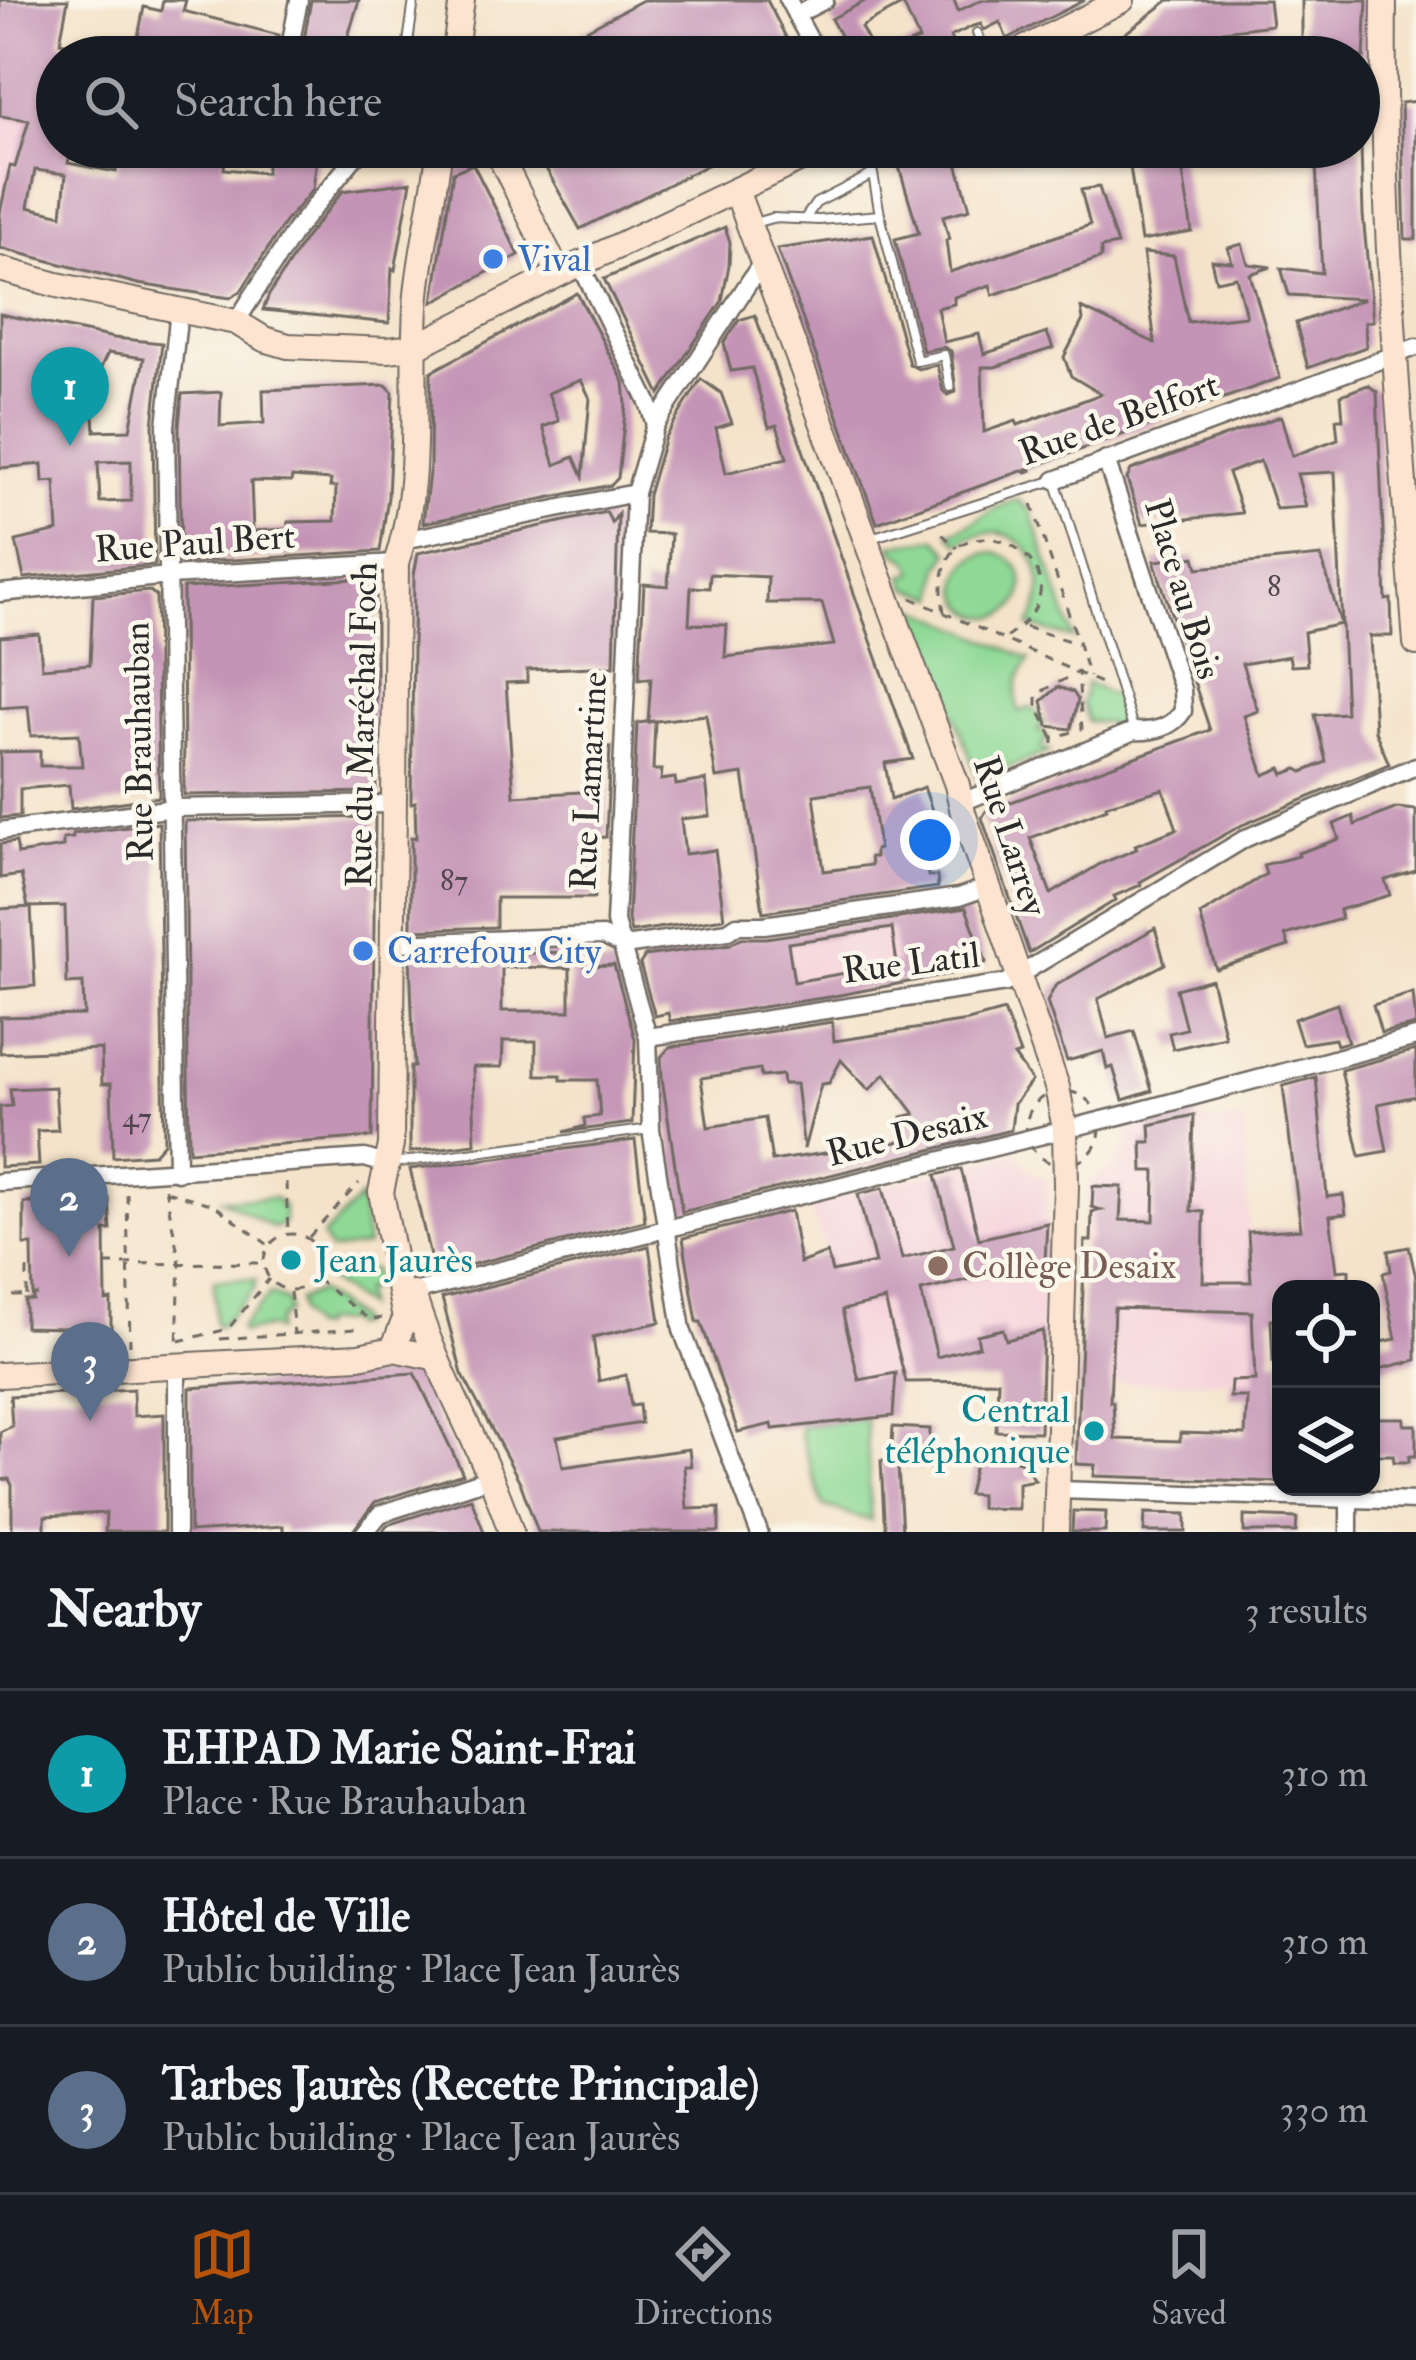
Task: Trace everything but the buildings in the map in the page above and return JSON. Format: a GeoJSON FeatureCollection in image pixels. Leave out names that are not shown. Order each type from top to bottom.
{"type":"FeatureCollection","features":[{"type":"Feature","properties":{"kind":"street"},"geometry":{"type":"LineString","coordinates":[[292,36],[298,0]]}},
{"type":"Feature","properties":{"kind":"street"},"geometry":{"type":"LineString","coordinates":[[457,36],[462,0]]}},
{"type":"Feature","properties":{"kind":"street"},"geometry":{"type":"LineString","coordinates":[[808,36],[792,7],[825,0]]}},
{"type":"Feature","properties":{"kind":"street"},"geometry":{"type":"LineString","coordinates":[[1050,36],[1122,0]]}},
{"type":"Feature","properties":{"kind":"street"},"geometry":{"type":"LineString","coordinates":[[1384,0],[1382,138],[1405,351],[1416,643]]}},
{"type":"Feature","properties":{"kind":"street"},"geometry":{"type":"LineString","coordinates":[[236,322],[296,230],[346,168]]}},
{"type":"Feature","properties":{"kind":"street","name":"Rue du Maréchal Foch"},"geometry":{"type":"LineString","coordinates":[[393,1348],[405,1318],[375,1170],[391,1145],[400,551],[412,469],[417,293],[437,168]]}},
{"type":"Feature","properties":{"kind":"street"},"geometry":{"type":"LineString","coordinates":[[508,168],[648,402],[655,425]]}},
{"type":"Feature","properties":{"kind":"street"},"geometry":{"type":"LineString","coordinates":[[0,269],[236,322],[264,339],[288,346],[415,347],[782,168]]}},
{"type":"Feature","properties":{"kind":"street","name":"Rue Larrey"},"geometry":{"type":"LineString","coordinates":[[736,190],[957,784],[1057,1088],[1065,1129],[1056,1532]]}},
{"type":"Feature","properties":{"kind":"street","name":"Rue Lamartine"},"geometry":{"type":"LineString","coordinates":[[759,1532],[682,1330],[651,1129],[648,1036],[615,922],[635,493],[655,425],[761,264]]}},
{"type":"Feature","properties":{"kind":"street","name":"Rue Brauhauban"},"geometry":{"type":"LineString","coordinates":[[171,1177],[174,808],[166,424],[179,311]]}},
{"type":"Feature","properties":{"kind":"street","name":"Rue de Belfort"},"geometry":{"type":"LineString","coordinates":[[1054,480],[1405,351]]}},
{"type":"Feature","properties":{"kind":"street","name":"Place au Bois"},"geometry":{"type":"LineString","coordinates":[[960,803],[1134,731],[1149,732],[1171,724],[1183,712],[1185,701],[1106,460]]}},
{"type":"Feature","properties":{"kind":"street","name":"Rue Paul Bert"},"geometry":{"type":"LineString","coordinates":[[0,593],[400,551],[635,493]]}},
{"type":"Feature","properties":{"kind":"street","name":"Rue Latil"},"geometry":{"type":"LineString","coordinates":[[648,1036],[994,987],[1018,978],[1246,838],[1416,766]]}},
{"type":"Feature","properties":{"kind":"street"},"geometry":{"type":"LineString","coordinates":[[0,831],[174,808],[393,803]]}},
{"type":"Feature","properties":{"kind":"street"},"geometry":{"type":"LineString","coordinates":[[393,943],[602,936],[624,946],[728,932],[737,925],[959,897],[988,887]]}},
{"type":"Feature","properties":{"kind":"street","name":"Rue Desaix"},"geometry":{"type":"LineString","coordinates":[[412,1292],[1416,1037]]}},
{"type":"Feature","properties":{"kind":"street"},"geometry":{"type":"LineString","coordinates":[[0,1182],[171,1177],[365,1158],[375,1170]]}},
{"type":"Feature","properties":{"kind":"street","name":"Rue du Maréchal Foch"},"geometry":{"type":"LineString","coordinates":[[375,1170],[394,1181],[412,1292],[433,1357],[494,1477],[512,1532]]}},
{"type":"Feature","properties":{"kind":"street"},"geometry":{"type":"LineString","coordinates":[[0,1375],[358,1356],[393,1348],[433,1357]]}},
{"type":"Feature","properties":{"kind":"street"},"geometry":{"type":"LineString","coordinates":[[177,1375],[177,1532]]}},
{"type":"Feature","properties":{"kind":"street"},"geometry":{"type":"LineString","coordinates":[[365,1532],[380,1514],[494,1477]]}},
{"type":"Feature","properties":{"kind":"street"},"geometry":{"type":"LineString","coordinates":[[1058,1490],[1416,1502]]}},
{"type":"Feature","properties":{"kind":"street"},"geometry":{"type":"LineString","coordinates":[[1349,1500],[1349,1532]]}},
{"type":"Feature","properties":{"kind":"lane"},"geometry":{"type":"LineString","coordinates":[[409,36],[414,0]]}},
{"type":"Feature","properties":{"kind":"lane"},"geometry":{"type":"LineString","coordinates":[[871,168],[917,361],[944,355],[950,387]]}},
{"type":"Feature","properties":{"kind":"lane"},"geometry":{"type":"LineString","coordinates":[[806,217],[816,203],[873,174]]}},
{"type":"Feature","properties":{"kind":"lane"},"geometry":{"type":"LineString","coordinates":[[747,224],[880,215]]}},
{"type":"Feature","properties":{"kind":"lane"},"geometry":{"type":"LineString","coordinates":[[1054,480],[1134,731]]}},
{"type":"Feature","properties":{"kind":"lane","name":"Rue de Belfort"},"geometry":{"type":"LineString","coordinates":[[866,539],[1054,480]]}},
{"type":"Feature","properties":{"kind":"lane"},"geometry":{"type":"LineString","coordinates":[[375,1170],[651,1129]]}},
{"type":"Feature","properties":{"kind":"path"},"geometry":{"type":"LineString","coordinates":[[1040,467],[1023,473],[1089,677]]}},
{"type":"Feature","properties":{"kind":"path"},"geometry":{"type":"LineString","coordinates":[[927,520],[958,549]]}},
{"type":"Feature","properties":{"kind":"path"},"geometry":{"type":"LineString","coordinates":[[944,612],[942,577],[946,561],[958,549],[992,537],[1022,548],[1033,562],[1038,598],[1023,627],[1004,639]]}},
{"type":"Feature","properties":{"kind":"path"},"geometry":{"type":"LineString","coordinates":[[905,595],[1115,689]]}},
{"type":"Feature","properties":{"kind":"path"},"geometry":{"type":"LineString","coordinates":[[1023,627],[1079,644]]}},
{"type":"Feature","properties":{"kind":"path"},"geometry":{"type":"LineString","coordinates":[[1052,738],[1082,729],[1078,672]]}},
{"type":"Feature","properties":{"kind":"path"},"geometry":{"type":"LineString","coordinates":[[1053,752],[1037,694],[1078,672]]}},
{"type":"Feature","properties":{"kind":"path"},"geometry":{"type":"LineString","coordinates":[[345,1178],[375,1170]]}},
{"type":"Feature","properties":{"kind":"path"},"geometry":{"type":"LineString","coordinates":[[368,1196],[375,1170]]}},
{"type":"Feature","properties":{"kind":"path"},"geometry":{"type":"LineString","coordinates":[[308,1239],[375,1170]]}},
{"type":"Feature","properties":{"kind":"path"},"geometry":{"type":"LineString","coordinates":[[171,1177],[165,1191],[180,1263],[176,1353]]}},
{"type":"Feature","properties":{"kind":"path"},"geometry":{"type":"LineString","coordinates":[[286,1181],[288,1234]]}},
{"type":"Feature","properties":{"kind":"path"},"geometry":{"type":"LineString","coordinates":[[127,1186],[130,1345]]}},
{"type":"Feature","properties":{"kind":"path"},"geometry":{"type":"LineString","coordinates":[[165,1191],[214,1205],[269,1246]]}},
{"type":"Feature","properties":{"kind":"path"},"geometry":{"type":"LineString","coordinates":[[30,1203],[64,1200]]}},
{"type":"Feature","properties":{"kind":"path"},"geometry":{"type":"LineString","coordinates":[[288,1234],[308,1239],[320,1259],[314,1278],[290,1290],[269,1279],[264,1263],[269,1246],[288,1234]]}},
{"type":"Feature","properties":{"kind":"path"},"geometry":{"type":"LineString","coordinates":[[320,1259],[378,1256]]}},
{"type":"Feature","properties":{"kind":"path"},"geometry":{"type":"LineString","coordinates":[[105,1264],[264,1263]]}},
{"type":"Feature","properties":{"kind":"path"},"geometry":{"type":"LineString","coordinates":[[27,1295],[26,1265],[32,1264]]}},
{"type":"Feature","properties":{"kind":"path"},"geometry":{"type":"LineString","coordinates":[[314,1278],[370,1320],[386,1318],[388,1313]]}},
{"type":"Feature","properties":{"kind":"path"},"geometry":{"type":"LineString","coordinates":[[177,1342],[228,1329],[269,1279]]}},
{"type":"Feature","properties":{"kind":"path"},"geometry":{"type":"LineString","coordinates":[[290,1290],[294,1334]]}},
{"type":"Feature","properties":{"kind":"path"},"geometry":{"type":"LineString","coordinates":[[13,1296],[38,1295]]}},
{"type":"Feature","properties":{"kind":"path"},"geometry":{"type":"LineString","coordinates":[[71,1326],[72,1347]]}},
{"type":"Feature","properties":{"kind":"path"},"geometry":{"type":"LineString","coordinates":[[177,1342],[356,1330]]}},
{"type":"Feature","properties":{"kind":"shaded area"},"geometry":{"type":"Polygon","coordinates":[[[0,0],[36,88],[36,157],[19,253],[0,248],[0,0]]]}},
{"type":"Feature","properties":{"kind":"shaded area"},"geometry":{"type":"Polygon","coordinates":[[[965,904],[986,962],[982,968],[769,1006],[741,991],[734,938],[965,904]]]}},
{"type":"Feature","properties":{"kind":"shaded area"},"geometry":{"type":"Polygon","coordinates":[[[1202,1113],[1203,1121],[1245,1120],[1255,1380],[1081,1384],[1087,1183],[1112,1167],[1122,1154],[1129,1129],[1202,1113]]]}},
{"type":"Feature","properties":{"kind":"shaded area","name":"Collège Desaix"},"geometry":{"type":"Polygon","coordinates":[[[1016,1152],[1028,1168],[1048,1181],[1042,1380],[866,1385],[864,1379],[859,1380],[827,1253],[808,1204],[1016,1152]]]}},
{"type":"Feature","properties":{"kind":"green space"},"geometry":{"type":"Polygon","coordinates":[[[1018,500],[1031,512],[1074,639],[1029,626],[1040,584],[1028,550],[998,533],[979,534],[959,543],[949,533],[1018,500]]]}},
{"type":"Feature","properties":{"kind":"green space"},"geometry":{"type":"Polygon","coordinates":[[[936,538],[950,552],[940,567],[937,597],[908,588],[904,576],[914,572],[910,561],[892,545],[936,538]]]}},
{"type":"Feature","properties":{"kind":"green space"},"geometry":{"type":"Polygon","coordinates":[[[991,553],[1014,562],[1023,585],[1014,608],[991,617],[968,608],[959,585],[968,562],[991,553]]]}},
{"type":"Feature","properties":{"kind":"green space"},"geometry":{"type":"Polygon","coordinates":[[[915,607],[1030,659],[1017,684],[1017,704],[1019,712],[1032,707],[1044,723],[1038,730],[1048,736],[1041,747],[1049,752],[978,779],[915,607]]]}},
{"type":"Feature","properties":{"kind":"green space"},"geometry":{"type":"Polygon","coordinates":[[[1086,683],[1117,697],[1121,716],[1111,730],[1108,723],[1087,721],[1082,704],[1086,683]]]}},
{"type":"Feature","properties":{"kind":"green space"},"geometry":{"type":"Polygon","coordinates":[[[274,1198],[284,1207],[284,1224],[273,1228],[222,1199],[274,1198]]]}},
{"type":"Feature","properties":{"kind":"green space"},"geometry":{"type":"Polygon","coordinates":[[[360,1198],[367,1246],[330,1251],[322,1237],[360,1198]]]}},
{"type":"Feature","properties":{"kind":"green space"},"geometry":{"type":"Polygon","coordinates":[[[373,1270],[375,1287],[363,1290],[365,1307],[327,1279],[332,1274],[373,1270]]]}},
{"type":"Feature","properties":{"kind":"green space"},"geometry":{"type":"Polygon","coordinates":[[[214,1280],[256,1280],[254,1290],[219,1327],[215,1325],[214,1280]]]}},
{"type":"Feature","properties":{"kind":"green space"},"geometry":{"type":"Polygon","coordinates":[[[318,1292],[356,1319],[357,1325],[349,1326],[347,1321],[310,1328],[299,1312],[298,1300],[318,1292]]]}},
{"type":"Feature","properties":{"kind":"green space"},"geometry":{"type":"Polygon","coordinates":[[[270,1294],[287,1301],[288,1312],[278,1320],[276,1331],[269,1327],[242,1333],[240,1328],[270,1294]]]}},
{"type":"Feature","properties":{"kind":"green space"},"geometry":{"type":"Polygon","coordinates":[[[866,1419],[871,1521],[823,1506],[800,1433],[801,1426],[866,1419]]]}},
{"type":"Feature","properties":{"kind":"place","name":"Vival"},"geometry":{"type":"Point","coordinates":[493,259]}},
{"type":"Feature","properties":{"kind":"place","name":"EHPAD Marie Saint-Frai"},"geometry":{"type":"Point","coordinates":[70,446]}},
{"type":"Feature","properties":{"kind":"place","name":"Carrefour City"},"geometry":{"type":"Point","coordinates":[363,951]}},
{"type":"Feature","properties":{"kind":"place","name":"Hôtel de Ville"},"geometry":{"type":"Point","coordinates":[69,1257]}},
{"type":"Feature","properties":{"kind":"place","name":"Jean Jaurès"},"geometry":{"type":"Point","coordinates":[291,1260]}},
{"type":"Feature","properties":{"kind":"place","name":"Collège Desaix"},"geometry":{"type":"Point","coordinates":[938,1266]}},
{"type":"Feature","properties":{"kind":"place","name":"Tarbes Jaurès (Recette Principale)"},"geometry":{"type":"Point","coordinates":[90,1421]}},
{"type":"Feature","properties":{"kind":"place","name":"Central téléphonique"},"geometry":{"type":"Point","coordinates":[1094,1431]}}]}
